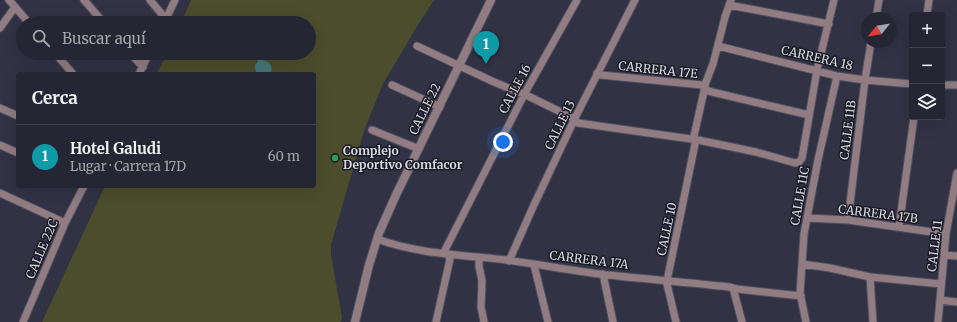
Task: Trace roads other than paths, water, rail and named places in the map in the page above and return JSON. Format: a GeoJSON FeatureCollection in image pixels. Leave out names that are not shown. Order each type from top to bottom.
{"type":"FeatureCollection","features":[{"type":"Feature","properties":{"kind":"street"},"geometry":{"type":"LineString","coordinates":[[8,0],[23,16]]}},
{"type":"Feature","properties":{"kind":"street"},"geometry":{"type":"LineString","coordinates":[[84,0],[98,16]]}},
{"type":"Feature","properties":{"kind":"street"},"geometry":{"type":"LineString","coordinates":[[150,0],[161,16]]}},
{"type":"Feature","properties":{"kind":"street"},"geometry":{"type":"LineString","coordinates":[[167,16],[175,0]]}},
{"type":"Feature","properties":{"kind":"street","name":"CALLE 22"},"geometry":{"type":"LineString","coordinates":[[355,322],[377,239],[396,195],[491,0]]}},
{"type":"Feature","properties":{"kind":"street","name":"CALLE 16"},"geometry":{"type":"LineString","coordinates":[[447,254],[445,250],[524,94],[577,0]]}},
{"type":"Feature","properties":{"kind":"street","name":"CALLE 11C"},"geometry":{"type":"LineString","coordinates":[[695,140],[756,152],[796,163],[799,162],[802,158],[817,70],[834,0]]}},
{"type":"Feature","properties":{"kind":"street"},"geometry":{"type":"LineString","coordinates":[[877,12],[879,0]]}},
{"type":"Feature","properties":{"kind":"street"},"geometry":{"type":"LineString","coordinates":[[927,12],[929,0]]}},
{"type":"Feature","properties":{"kind":"street","name":"CALLE 13"},"geometry":{"type":"LineString","coordinates":[[509,261],[574,120],[633,1]]}},
{"type":"Feature","properties":{"kind":"street"},"geometry":{"type":"LineString","coordinates":[[730,2],[829,24]]}},
{"type":"Feature","properties":{"kind":"street","name":"CALLE 10"},"geometry":{"type":"LineString","coordinates":[[676,322],[667,280],[695,144],[694,136],[705,88],[730,2]]}},
{"type":"Feature","properties":{"kind":"street"},"geometry":{"type":"LineString","coordinates":[[0,28],[15,7]]}},
{"type":"Feature","properties":{"kind":"street"},"geometry":{"type":"LineString","coordinates":[[417,46],[494,82],[524,94],[571,117],[578,123],[695,140]]}},
{"type":"Feature","properties":{"kind":"street","name":"CARRERA 18"},"geometry":{"type":"LineString","coordinates":[[718,46],[837,76],[909,84]]}},
{"type":"Feature","properties":{"kind":"street","name":"CALLE 11B"},"geometry":{"type":"LineString","coordinates":[[848,220],[870,48]]}},
{"type":"Feature","properties":{"kind":"street"},"geometry":{"type":"LineString","coordinates":[[61,60],[71,72]]}},
{"type":"Feature","properties":{"kind":"street"},"geometry":{"type":"LineString","coordinates":[[135,60],[141,70],[146,60]]}},
{"type":"Feature","properties":{"kind":"street","name":"CARRERA 17E"},"geometry":{"type":"LineString","coordinates":[[597,74],[702,84],[708,91],[809,115]]}},
{"type":"Feature","properties":{"kind":"street","name":"CALLE 11C"},"geometry":{"type":"LineString","coordinates":[[806,322],[800,296],[807,218],[818,160],[837,76]]}},
{"type":"Feature","properties":{"kind":"street"},"geometry":{"type":"LineString","coordinates":[[945,85],[957,85]]}},
{"type":"Feature","properties":{"kind":"street"},"geometry":{"type":"LineString","coordinates":[[392,86],[440,107]]}},
{"type":"Feature","properties":{"kind":"street"},"geometry":{"type":"LineString","coordinates":[[1,110],[16,115]]}},
{"type":"Feature","properties":{"kind":"street"},"geometry":{"type":"LineString","coordinates":[[899,227],[914,120]]}},
{"type":"Feature","properties":{"kind":"street"},"geometry":{"type":"LineString","coordinates":[[372,130],[419,149]]}},
{"type":"Feature","properties":{"kind":"street"},"geometry":{"type":"LineString","coordinates":[[0,145],[16,152]]}},
{"type":"Feature","properties":{"kind":"street","name":"CALLE 11"},"geometry":{"type":"LineString","coordinates":[[938,322],[946,234],[954,212],[957,173]]}},
{"type":"Feature","properties":{"kind":"street","name":"CALLE 22C"},"geometry":{"type":"LineString","coordinates":[[23,322],[65,223],[83,188]]}},
{"type":"Feature","properties":{"kind":"street"},"geometry":{"type":"LineString","coordinates":[[0,193],[65,223]]}},
{"type":"Feature","properties":{"kind":"street","name":"CARRERA 17B"},"geometry":{"type":"LineString","coordinates":[[807,218],[848,220],[946,234]]}},
{"type":"Feature","properties":{"kind":"street","name":"CARRERA 17A"},"geometry":{"type":"LineString","coordinates":[[377,239],[422,251],[603,274],[800,296]]}},
{"type":"Feature","properties":{"kind":"street"},"geometry":{"type":"LineString","coordinates":[[436,322],[450,258],[447,254]]}},
{"type":"Feature","properties":{"kind":"street"},"geometry":{"type":"LineString","coordinates":[[944,255],[957,256]]}},
{"type":"Feature","properties":{"kind":"street"},"geometry":{"type":"LineString","coordinates":[[479,258],[482,281],[481,307],[484,322]]}},
{"type":"Feature","properties":{"kind":"street"},"geometry":{"type":"LineString","coordinates":[[802,264],[830,268],[870,277],[941,284]]}},
{"type":"Feature","properties":{"kind":"street"},"geometry":{"type":"LineString","coordinates":[[534,265],[548,322]]}},
{"type":"Feature","properties":{"kind":"street"},"geometry":{"type":"LineString","coordinates":[[603,274],[613,322]]}},
{"type":"Feature","properties":{"kind":"street"},"geometry":{"type":"LineString","coordinates":[[870,277],[873,322]]}},
{"type":"Feature","properties":{"kind":"street"},"geometry":{"type":"LineString","coordinates":[[733,288],[742,322]]}},
{"type":"Feature","properties":{"kind":"street"},"geometry":{"type":"LineString","coordinates":[[940,300],[957,302]]}},
{"type":"Feature","properties":{"kind":"place","name":"Hotel Galudi"},"geometry":{"type":"Point","coordinates":[486,64]}},
{"type":"Feature","properties":{"kind":"place","name":"Complejo Deportivo Comfacor"},"geometry":{"type":"Point","coordinates":[335,158]}}]}
